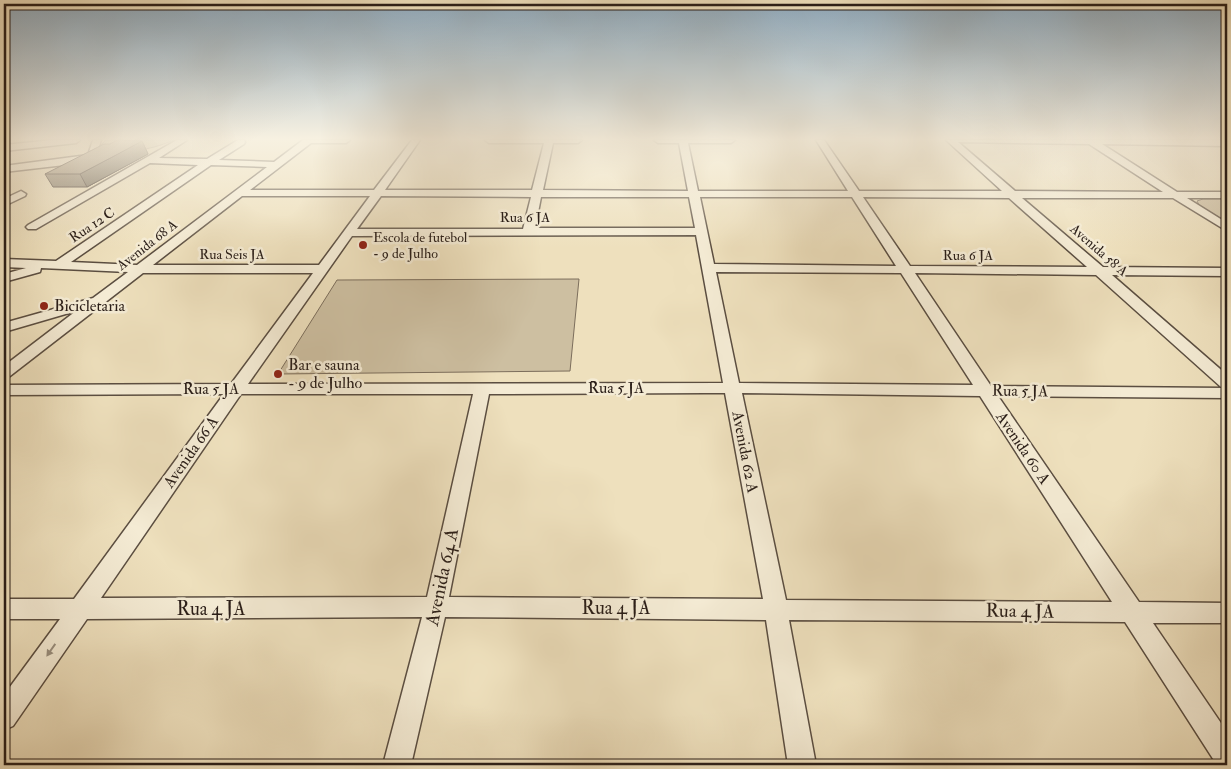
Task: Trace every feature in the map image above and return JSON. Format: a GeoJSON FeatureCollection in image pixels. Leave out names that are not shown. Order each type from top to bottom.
{"type":"FeatureCollection","features":[{"type":"Feature","properties":{"kind":"street"},"geometry":{"type":"LineString","coordinates":[[32,227],[120,176]]}},
{"type":"Feature","properties":{"kind":"street","name":"Rua 12 C"},"geometry":{"type":"LineString","coordinates":[[4,278],[54,265],[188,176]]}},
{"type":"Feature","properties":{"kind":"street","name":"Avenida 68 A"},"geometry":{"type":"LineString","coordinates":[[4,373],[263,176]]}},
{"type":"Feature","properties":{"kind":"street","name":"Avenida 66 A"},"geometry":{"type":"LineString","coordinates":[[4,717],[236,389],[391,176]]}},
{"type":"Feature","properties":{"kind":"street"},"geometry":{"type":"LineString","coordinates":[[528,232],[541,176]]}},
{"type":"Feature","properties":{"kind":"street","name":"Avenida 62 A"},"geometry":{"type":"LineString","coordinates":[[690,176],[776,609],[802,765]]}},
{"type":"Feature","properties":{"kind":"street","name":"Avenida 60 A"},"geometry":{"type":"LineString","coordinates":[[843,176],[1227,756]]}},
{"type":"Feature","properties":{"kind":"street","name":"Avenida 58 A"},"geometry":{"type":"LineString","coordinates":[[991,176],[1227,383]]}},
{"type":"Feature","properties":{"kind":"street"},"geometry":{"type":"LineString","coordinates":[[1146,176],[1227,228]]}},
{"type":"Feature","properties":{"kind":"street"},"geometry":{"type":"LineString","coordinates":[[240,193],[1227,195]]}},
{"type":"Feature","properties":{"kind":"street"},"geometry":{"type":"LineString","coordinates":[[4,203],[20,194]]}},
{"type":"Feature","properties":{"kind":"street","name":"Rua 6 JA"},"geometry":{"type":"LineString","coordinates":[[350,233],[701,231]]}},
{"type":"Feature","properties":{"kind":"street","name":"Rua Seis JA"},"geometry":{"type":"LineString","coordinates":[[4,263],[140,270],[324,269]]}},
{"type":"Feature","properties":{"kind":"street","name":"Rua 6 JA"},"geometry":{"type":"LineString","coordinates":[[708,268],[1227,272]]}},
{"type":"Feature","properties":{"kind":"street"},"geometry":{"type":"LineString","coordinates":[[4,328],[102,299]]}},
{"type":"Feature","properties":{"kind":"street","name":"Rua 5 JA"},"geometry":{"type":"LineString","coordinates":[[4,390],[733,388],[1227,393]]}},
{"type":"Feature","properties":{"kind":"street","name":"Avenida 64 A"},"geometry":{"type":"LineString","coordinates":[[397,765],[436,607],[482,389]]}},
{"type":"Feature","properties":{"kind":"street","name":"Rua 4 JA"},"geometry":{"type":"LineString","coordinates":[[4,609],[436,607],[1227,613]]}},
{"type":"Feature","properties":{"kind":"shaded area"},"geometry":{"type":"Polygon","coordinates":[[[1203,199],[1227,199],[1227,222],[1199,205],[1197,201],[1203,199]]]}},
{"type":"Feature","properties":{"kind":"shaded area"},"geometry":{"type":"Polygon","coordinates":[[[579,279],[570,371],[278,374],[337,280],[579,279]]]}},
{"type":"Feature","properties":{"kind":"place","name":"Escola de futebol - 9 de Julho"},"geometry":{"type":"Point","coordinates":[363,245]}},
{"type":"Feature","properties":{"kind":"place","name":"Bicicletaria"},"geometry":{"type":"Point","coordinates":[44,306]}},
{"type":"Feature","properties":{"kind":"place","name":"Bar e sauna - 9 de Julho"},"geometry":{"type":"Point","coordinates":[278,374]}}]}
